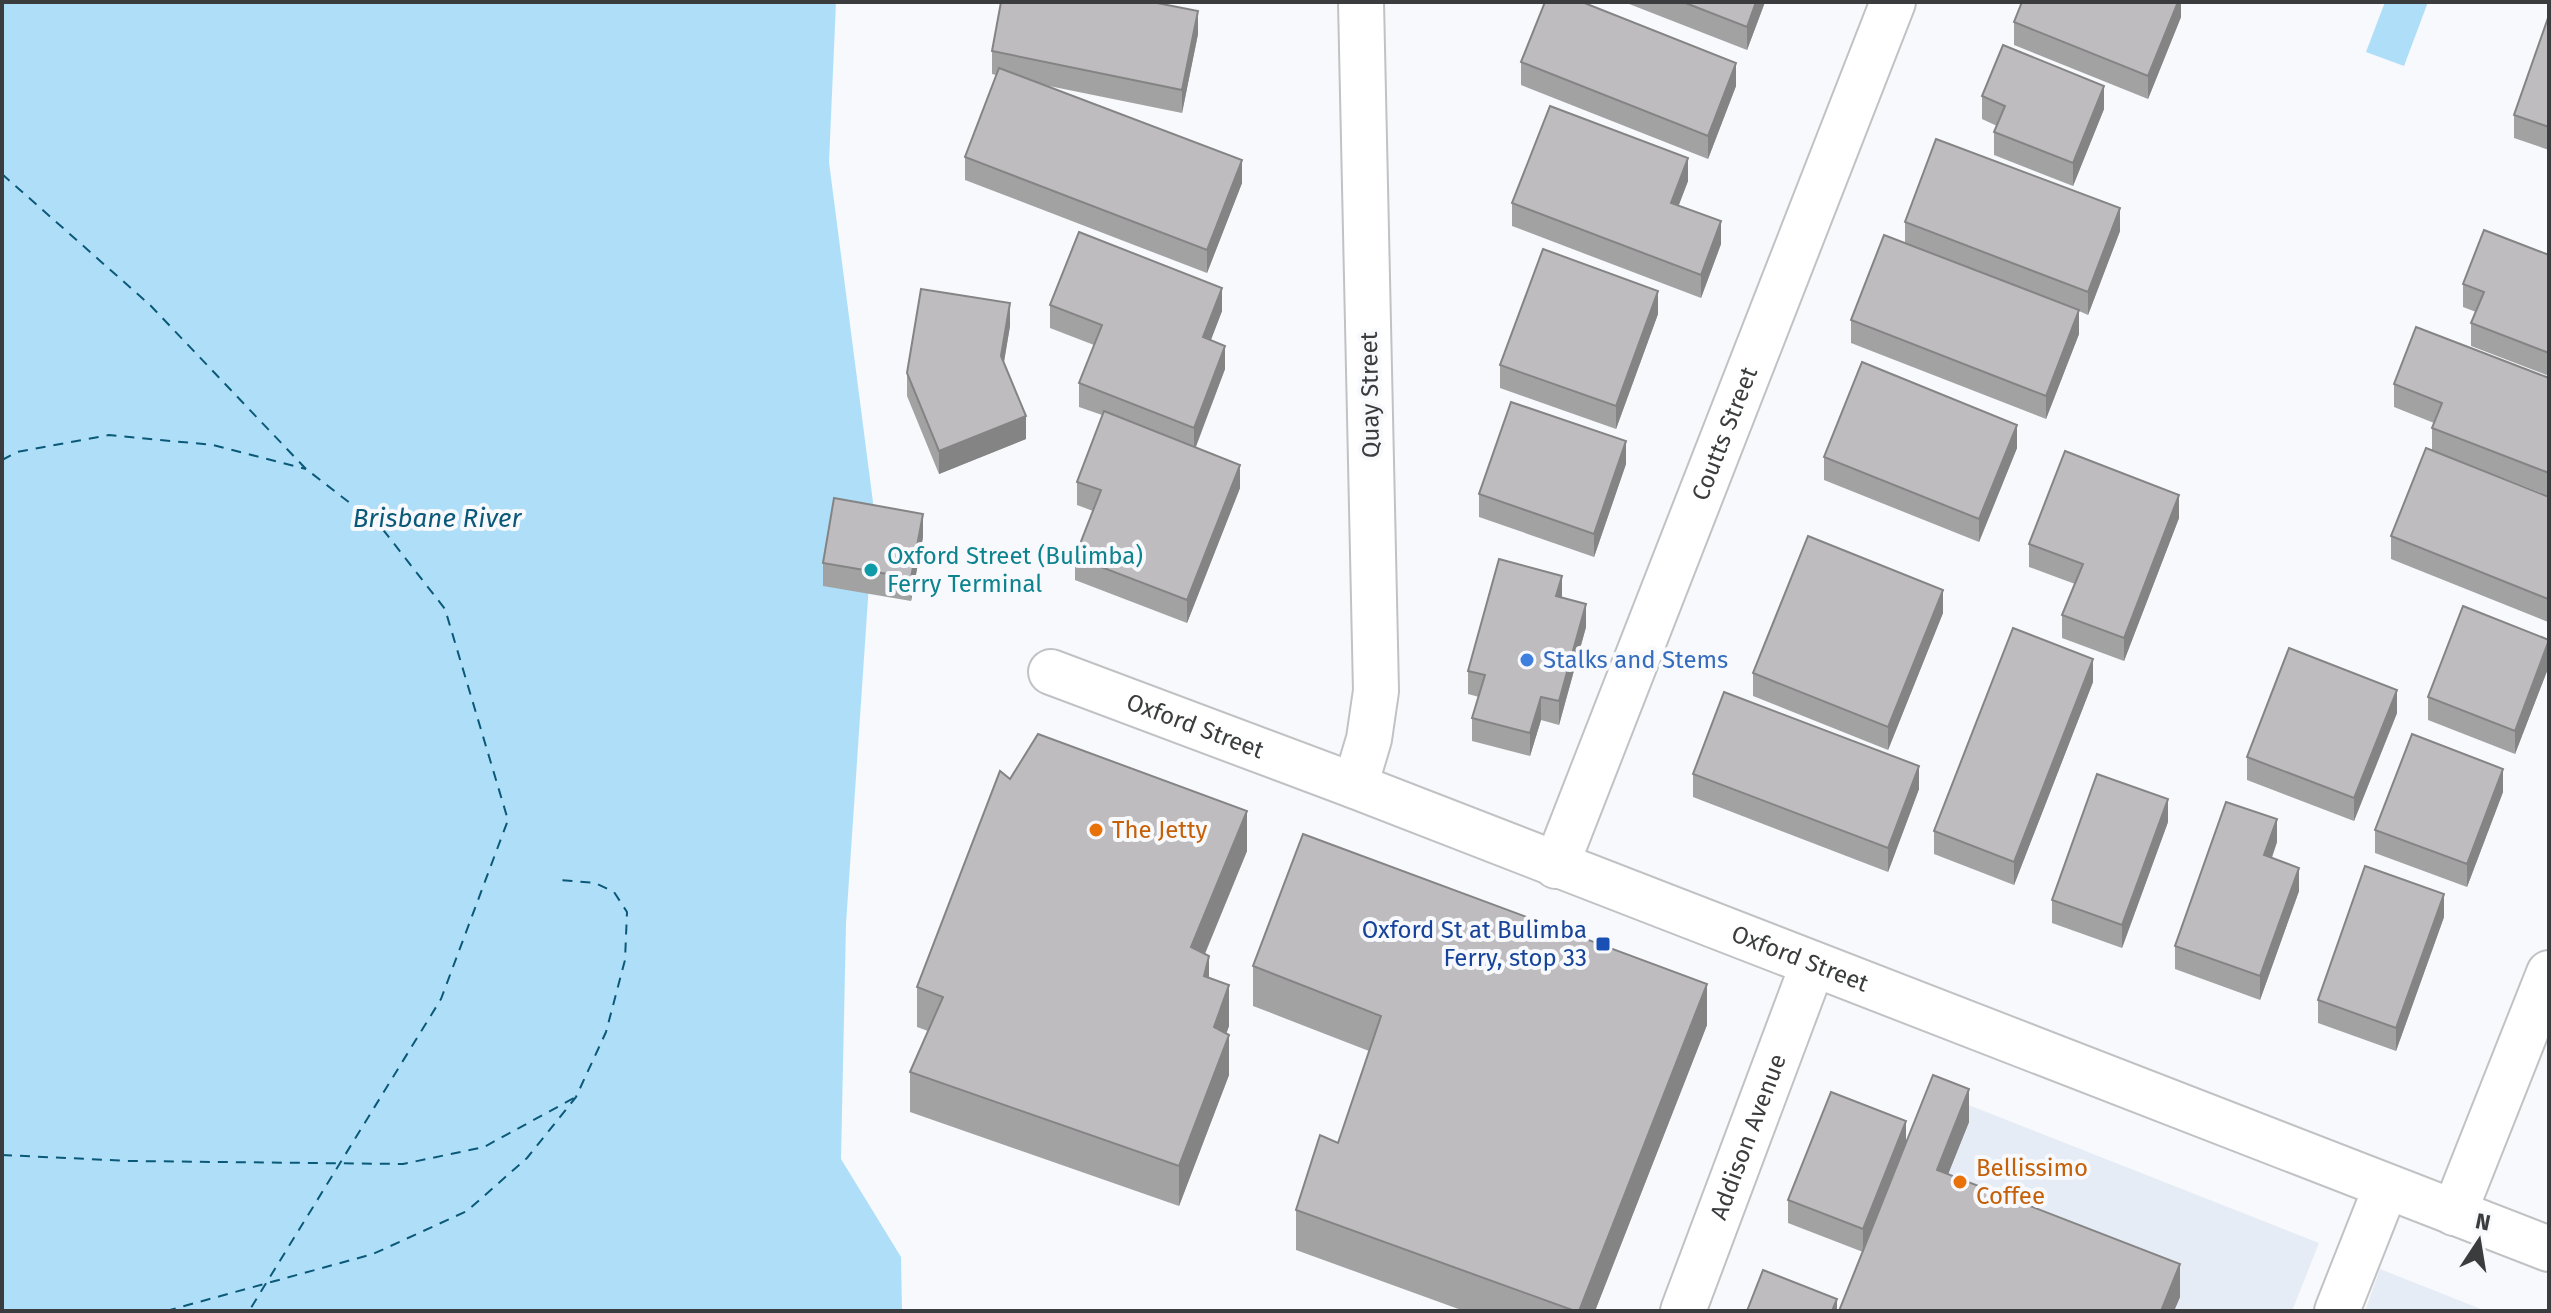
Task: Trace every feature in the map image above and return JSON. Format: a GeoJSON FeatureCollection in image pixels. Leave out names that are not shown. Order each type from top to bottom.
{"type":"FeatureCollection","features":[{"type":"Feature","properties":{"kind":"street","name":"Quay Street"},"geometry":{"type":"LineString","coordinates":[[1355,786],[1369,739],[1376,691],[1361,2]]}},
{"type":"Feature","properties":{"kind":"street","name":"Coutts Street"},"geometry":{"type":"LineString","coordinates":[[1556,866],[1893,2]]}},
{"type":"Feature","properties":{"kind":"street","name":"Oxford Street"},"geometry":{"type":"LineString","coordinates":[[1051,672],[1355,786],[2549,1249]]}},
{"type":"Feature","properties":{"kind":"street","name":"Addison Avenue"},"geometry":{"type":"LineString","coordinates":[[1683,1311],[1813,964]]}},
{"type":"Feature","properties":{"kind":"street"},"geometry":{"type":"LineString","coordinates":[[2454,1213],[2549,973]]}},
{"type":"Feature","properties":{"kind":"street"},"geometry":{"type":"LineString","coordinates":[[2337,1311],[2386,1187]]}},
{"type":"Feature","properties":{"kind":"shaded area"},"geometry":{"type":"Polygon","coordinates":[[[1933,1091],[2319,1243],[2292,1311],[1846,1311],[1933,1091]]]}},
{"type":"Feature","properties":{"kind":"shaded area"},"geometry":{"type":"Polygon","coordinates":[[[2380,1269],[2486,1311],[2365,1311],[2380,1269]]]}},
{"type":"Feature","properties":{"kind":"water","name":"Brisbane River"},"geometry":{"type":"Polygon","coordinates":[[[2,2],[836,2],[829,162],[874,510],[846,924],[841,1159],[901,1257],[902,1311],[2,1311],[2,2]]]}},
{"type":"Feature","properties":{"kind":"water"},"geometry":{"type":"Polygon","coordinates":[[[2385,2],[2428,2],[2404,66],[2366,52],[2385,2]]]}},
{"type":"Feature","properties":{"kind":"building"},"geometry":{"type":"Polygon","coordinates":[[[1001,2],[1152,2],[1198,11],[1182,90],[992,51],[1001,2]]]}},
{"type":"Feature","properties":{"kind":"building"},"geometry":{"type":"Polygon","coordinates":[[[1545,2],[1582,2],[1736,63],[1708,136],[1521,62],[1545,2]]]}},
{"type":"Feature","properties":{"kind":"building"},"geometry":{"type":"Polygon","coordinates":[[[1683,2],[1756,2],[1747,27],[1683,2]]]}},
{"type":"Feature","properties":{"kind":"building"},"geometry":{"type":"Polygon","coordinates":[[[2022,2],[2178,2],[2148,76],[2014,22],[2022,2]]]}},
{"type":"Feature","properties":{"kind":"building"},"geometry":{"type":"Polygon","coordinates":[[[2549,15],[2549,127],[2514,115],[2549,15]]]}},
{"type":"Feature","properties":{"kind":"building"},"geometry":{"type":"Polygon","coordinates":[[[2003,45],[2104,86],[2073,163],[1994,132],[2005,106],[1982,96],[2003,45]]]}},
{"type":"Feature","properties":{"kind":"building"},"geometry":{"type":"Polygon","coordinates":[[[999,68],[1242,160],[1207,250],[965,157],[999,68]]]}},
{"type":"Feature","properties":{"kind":"building"},"geometry":{"type":"Polygon","coordinates":[[[1550,106],[1688,158],[1671,203],[1721,221],[1701,275],[1512,203],[1550,106]]]}},
{"type":"Feature","properties":{"kind":"building"},"geometry":{"type":"Polygon","coordinates":[[[1936,139],[2120,208],[2088,292],[1905,222],[1936,139]]]}},
{"type":"Feature","properties":{"kind":"building"},"geometry":{"type":"Polygon","coordinates":[[[2484,230],[2549,255],[2549,353],[2471,323],[2484,292],[2463,284],[2484,230]]]}},
{"type":"Feature","properties":{"kind":"building"},"geometry":{"type":"Polygon","coordinates":[[[1079,232],[1222,288],[1203,337],[1225,346],[1194,428],[1079,383],[1102,325],[1050,305],[1079,232]]]}},
{"type":"Feature","properties":{"kind":"building"},"geometry":{"type":"Polygon","coordinates":[[[1884,235],[2079,310],[2046,396],[1851,320],[1884,235]]]}},
{"type":"Feature","properties":{"kind":"building"},"geometry":{"type":"Polygon","coordinates":[[[1543,249],[1658,291],[1616,406],[1500,365],[1543,249]]]}},
{"type":"Feature","properties":{"kind":"building"},"geometry":{"type":"Polygon","coordinates":[[[921,289],[1010,303],[1001,356],[1026,416],[939,451],[907,373],[921,289]]]}},
{"type":"Feature","properties":{"kind":"building"},"geometry":{"type":"Polygon","coordinates":[[[2416,327],[2549,378],[2549,473],[2432,428],[2442,403],[2394,384],[2416,327]]]}},
{"type":"Feature","properties":{"kind":"building"},"geometry":{"type":"Polygon","coordinates":[[[1862,362],[2017,425],[1979,519],[1824,457],[1862,362]]]}},
{"type":"Feature","properties":{"kind":"building"},"geometry":{"type":"Polygon","coordinates":[[[1511,402],[1626,441],[1594,534],[1479,494],[1511,402]]]}},
{"type":"Feature","properties":{"kind":"building"},"geometry":{"type":"Polygon","coordinates":[[[1104,411],[1240,465],[1187,600],[1075,557],[1101,490],[1077,482],[1104,411]]]}},
{"type":"Feature","properties":{"kind":"building"},"geometry":{"type":"Polygon","coordinates":[[[2426,448],[2549,497],[2548,599],[2391,536],[2426,448]]]}},
{"type":"Feature","properties":{"kind":"building"},"geometry":{"type":"Polygon","coordinates":[[[2065,451],[2179,495],[2124,638],[2062,615],[2083,564],[2029,544],[2065,451]]]}},
{"type":"Feature","properties":{"kind":"building","name":"Oxford Street (Bulimba) Ferry Terminal"},"geometry":{"type":"Polygon","coordinates":[[[834,498],[923,514],[911,578],[823,563],[834,498]]]}},
{"type":"Feature","properties":{"kind":"building"},"geometry":{"type":"Polygon","coordinates":[[[1808,536],[1943,590],[1888,727],[1753,673],[1808,536]]]}},
{"type":"Feature","properties":{"kind":"building","name":"Stalks and Stems"},"geometry":{"type":"Polygon","coordinates":[[[1499,559],[1562,576],[1556,596],[1586,604],[1559,701],[1541,697],[1530,733],[1472,718],[1485,675],[1468,671],[1499,559]]]}},
{"type":"Feature","properties":{"kind":"building"},"geometry":{"type":"Polygon","coordinates":[[[2463,606],[2549,640],[2515,731],[2428,697],[2463,606]]]}},
{"type":"Feature","properties":{"kind":"building"},"geometry":{"type":"Polygon","coordinates":[[[2013,628],[2093,659],[2014,862],[1934,831],[2013,628]]]}},
{"type":"Feature","properties":{"kind":"building"},"geometry":{"type":"Polygon","coordinates":[[[2289,648],[2397,690],[2354,798],[2247,757],[2289,648]]]}},
{"type":"Feature","properties":{"kind":"building"},"geometry":{"type":"Polygon","coordinates":[[[1724,692],[1919,766],[1888,848],[1693,774],[1724,692]]]}},
{"type":"Feature","properties":{"kind":"building"},"geometry":{"type":"Polygon","coordinates":[[[1038,734],[1247,811],[1191,947],[1209,956],[1204,976],[1229,985],[1214,1027],[1229,1035],[1179,1166],[910,1072],[943,997],[917,987],[1000,771],[1010,779],[1038,734]]]}},
{"type":"Feature","properties":{"kind":"building"},"geometry":{"type":"Polygon","coordinates":[[[2412,734],[2503,769],[2467,864],[2375,830],[2412,734]]]}},
{"type":"Feature","properties":{"kind":"building"},"geometry":{"type":"Polygon","coordinates":[[[2097,774],[2168,799],[2122,925],[2052,900],[2097,774]]]}},
{"type":"Feature","properties":{"kind":"building"},"geometry":{"type":"Polygon","coordinates":[[[2226,802],[2277,819],[2264,855],[2299,868],[2260,976],[2175,946],[2226,802]]]}},
{"type":"Feature","properties":{"kind":"building"},"geometry":{"type":"Polygon","coordinates":[[[1303,834],[1707,984],[1579,1311],[1296,1210],[1320,1135],[1338,1143],[1381,1016],[1253,966],[1303,834]]]}},
{"type":"Feature","properties":{"kind":"building"},"geometry":{"type":"Polygon","coordinates":[[[2365,866],[2444,894],[2396,1028],[2318,1000],[2365,866]]]}},
{"type":"Feature","properties":{"kind":"building"},"geometry":{"type":"Polygon","coordinates":[[[1933,1075],[1969,1089],[1937,1170],[2180,1264],[2161,1311],[1839,1311],[1933,1075]]]}},
{"type":"Feature","properties":{"kind":"building"},"geometry":{"type":"Polygon","coordinates":[[[1831,1092],[1906,1121],[1863,1229],[1788,1200],[1831,1092]]]}},
{"type":"Feature","properties":{"kind":"building"},"geometry":{"type":"Polygon","coordinates":[[[1763,1270],[1837,1299],[1832,1311],[1747,1311],[1763,1270]]]}},
{"type":"Feature","properties":{"kind":"ferry route"},"geometry":{"type":"LineString","coordinates":[[2,174],[150,305],[306,469],[381,527],[445,609],[508,820],[441,999],[249,1311]]}},
{"type":"Feature","properties":{"kind":"ferry route"},"geometry":{"type":"LineString","coordinates":[[2,460],[17,452],[109,435],[213,445],[306,469]]}},
{"type":"Feature","properties":{"kind":"ferry route"},"geometry":{"type":"LineString","coordinates":[[166,1311],[373,1254],[467,1211],[527,1158],[576,1097],[606,1032],[625,960],[627,912],[614,892],[595,883],[560,880]]}},
{"type":"Feature","properties":{"kind":"ferry route"},"geometry":{"type":"LineString","coordinates":[[2,1155],[130,1161],[403,1164],[484,1147],[574,1098]]}},
{"type":"Feature","properties":{"kind":"place","name":"Oxford Street (Bulimba) Ferry Terminal"},"geometry":{"type":"Point","coordinates":[871,570]}},
{"type":"Feature","properties":{"kind":"place","name":"Stalks and Stems"},"geometry":{"type":"Point","coordinates":[1527,660]}},
{"type":"Feature","properties":{"kind":"place","name":"The Jetty"},"geometry":{"type":"Point","coordinates":[1096,830]}},
{"type":"Feature","properties":{"kind":"place","name":"Oxford St at Bulimba Ferry, stop 33"},"geometry":{"type":"Point","coordinates":[1603,944]}},
{"type":"Feature","properties":{"kind":"place","name":"Bellissimo Coffee"},"geometry":{"type":"Point","coordinates":[1960,1182]}}]}
